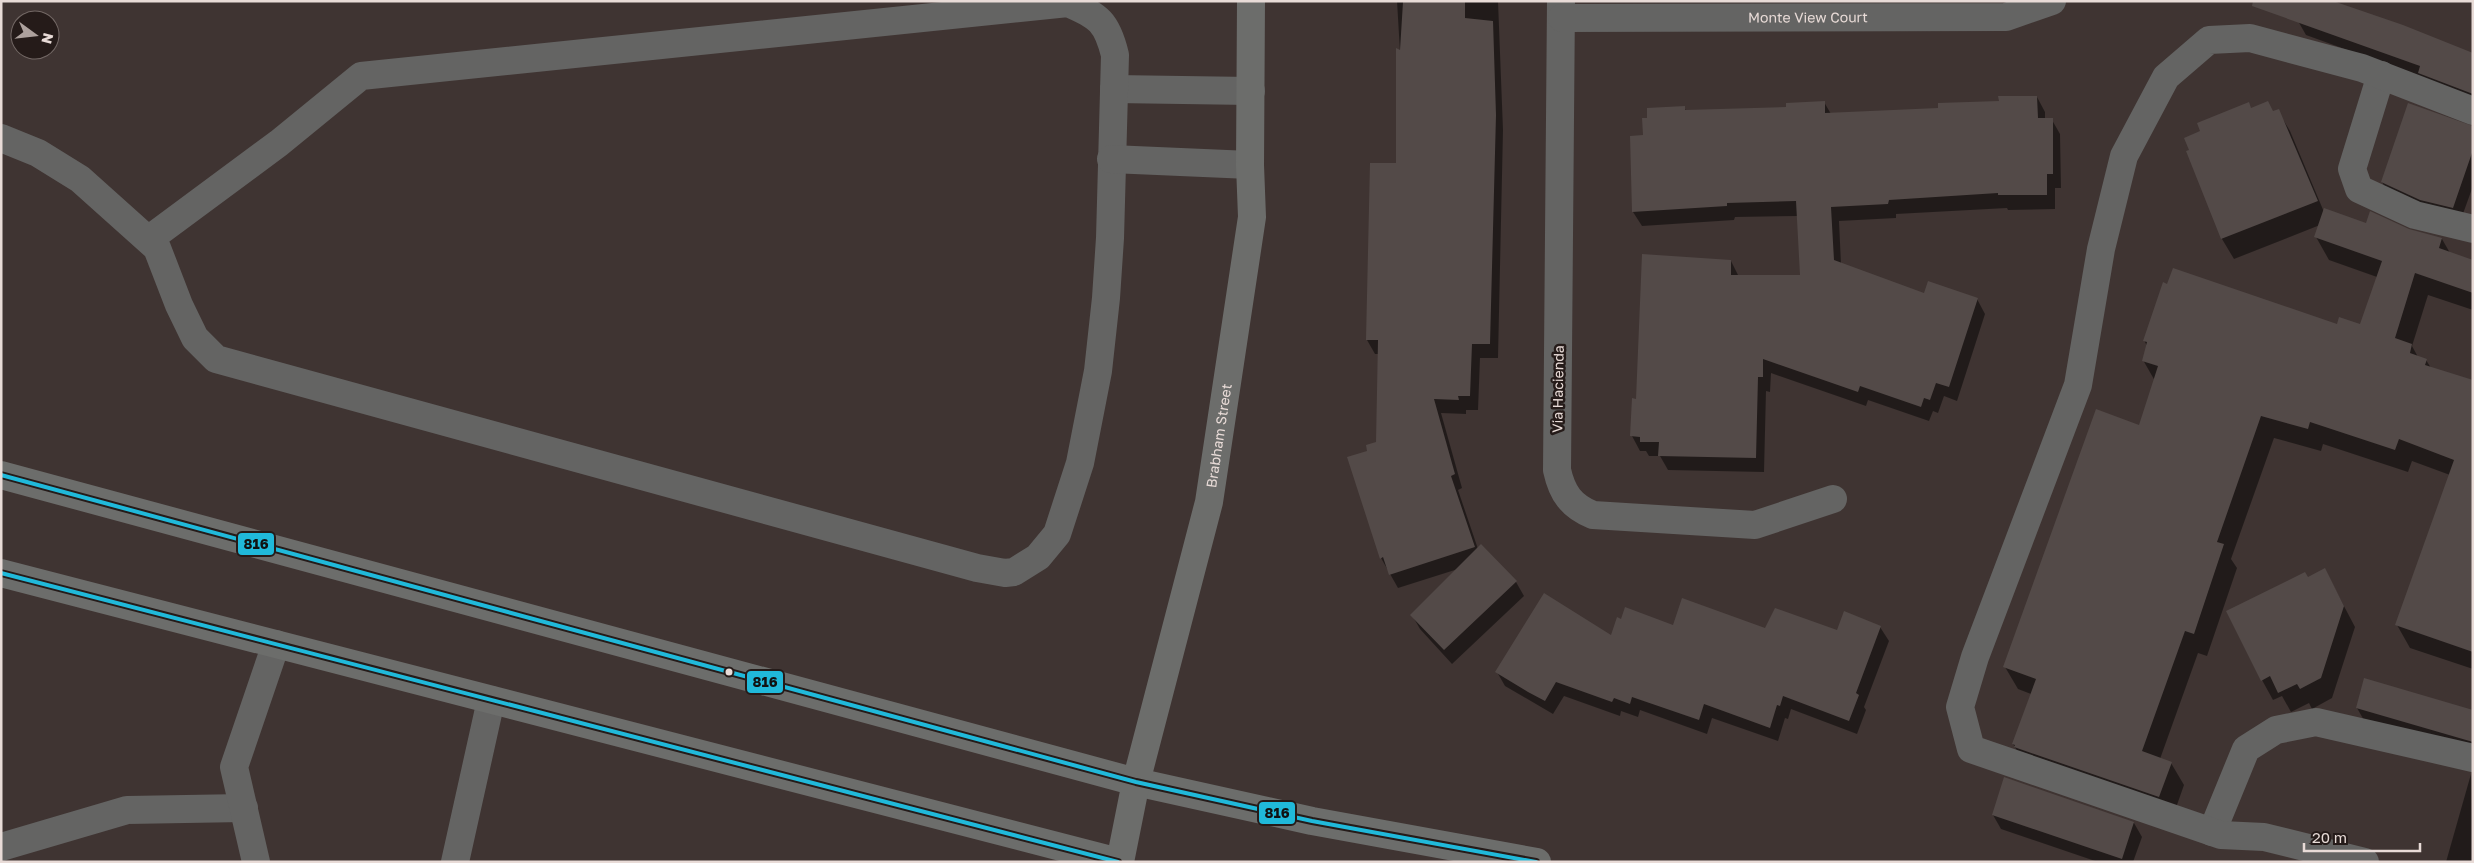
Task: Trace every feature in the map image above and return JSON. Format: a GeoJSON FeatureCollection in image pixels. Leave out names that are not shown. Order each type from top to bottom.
{"type":"FeatureCollection","features":[{"type":"Feature","properties":{"kind":"main road","name":"Brabham Street"},"geometry":{"type":"LineString","coordinates":[[1120,862],[1136,782],[1209,502],[1252,217],[1250,165],[1251,1]]}},
{"type":"Feature","properties":{"kind":"main road"},"geometry":{"type":"LineString","coordinates":[[1,475],[1136,782],[1312,820],[1537,862]]}},
{"type":"Feature","properties":{"kind":"main road"},"geometry":{"type":"LineString","coordinates":[[1,573],[1120,862]]}},
{"type":"Feature","properties":{"kind":"street","name":"Monte View Court"},"geometry":{"type":"LineString","coordinates":[[1562,10],[2006,17],[2052,1]]}},
{"type":"Feature","properties":{"kind":"street"},"geometry":{"type":"LineString","coordinates":[[1,138],[38,153],[80,179],[148,240],[157,248],[179,305],[195,338],[216,359],[978,568],[1005,573],[1021,569],[1038,557],[1056,534],[1080,463],[1098,371],[1106,298],[1110,238],[1115,55],[1110,34],[1098,18],[1068,3],[360,76],[279,143],[148,240]]}},
{"type":"Feature","properties":{"kind":"street","name":"Via Hacienda"},"geometry":{"type":"LineString","coordinates":[[1562,10],[1557,470],[1560,486],[1568,499],[1579,509],[1593,515],[1755,525],[1833,499]]}},
{"type":"Feature","properties":{"kind":"street"},"geometry":{"type":"LineString","coordinates":[[2365,862],[2264,837],[2221,835],[1972,749],[1960,707],[1975,657],[2078,385],[2102,249],[2124,156],[2166,77],[2209,40],[2250,38],[2362,68],[2473,111]]}},
{"type":"Feature","properties":{"kind":"street"},"geometry":{"type":"LineString","coordinates":[[2380,75],[2352,169],[2359,189],[2415,215],[2473,229]]}},
{"type":"Feature","properties":{"kind":"street"},"geometry":{"type":"LineString","coordinates":[[1114,89],[1251,90]]}},
{"type":"Feature","properties":{"kind":"street"},"geometry":{"type":"LineString","coordinates":[[1111,159],[1250,165]]}},
{"type":"Feature","properties":{"kind":"street"},"geometry":{"type":"LineString","coordinates":[[256,862],[234,767],[276,644]]}},
{"type":"Feature","properties":{"kind":"street"},"geometry":{"type":"LineString","coordinates":[[455,862],[490,700]]}},
{"type":"Feature","properties":{"kind":"street"},"geometry":{"type":"LineString","coordinates":[[2212,832],[2246,749],[2276,730],[2316,722],[2473,758]]}},
{"type":"Feature","properties":{"kind":"street"},"geometry":{"type":"LineString","coordinates":[[1,847],[127,810],[244,808]]}},
{"type":"Feature","properties":{"kind":"building"},"geometry":{"type":"Polygon","coordinates":[[[2253,1],[2333,1],[2403,25],[2473,53],[2473,94],[2418,73],[2420,66],[2252,6],[2253,1]]]}},
{"type":"Feature","properties":{"kind":"building"},"geometry":{"type":"Polygon","coordinates":[[[1403,2],[1465,2],[1465,18],[1493,21],[1496,115],[1490,344],[1472,344],[1470,396],[1458,396],[1459,400],[1434,399],[1455,474],[1451,476],[1475,547],[1389,575],[1383,557],[1380,559],[1347,457],[1367,451],[1366,445],[1376,442],[1378,340],[1366,340],[1370,163],[1396,163],[1396,48],[1400,50],[1403,2]]]}},
{"type":"Feature","properties":{"kind":"building"},"geometry":{"type":"Polygon","coordinates":[[[1998,96],[2037,96],[2038,118],[2053,118],[2053,174],[2047,174],[2047,195],[1998,195],[1998,193],[1889,200],[1888,204],[1831,207],[1834,260],[1924,293],[1928,281],[1978,298],[1949,387],[1936,383],[1930,400],[1924,398],[1921,407],[1860,386],[1858,392],[1763,359],[1763,377],[1758,377],[1756,458],[1658,456],[1659,442],[1640,442],[1640,437],[1630,436],[1632,398],[1636,399],[1642,254],[1731,260],[1731,275],[1800,275],[1796,201],[1727,203],[1727,206],[1632,212],[1630,136],[1643,135],[1642,118],[1647,118],[1647,108],[1685,106],[1685,110],[1786,107],[1786,103],[1825,101],[1825,113],[1938,108],[1938,103],[1999,101],[1998,96]]]}},
{"type":"Feature","properties":{"kind":"building"},"geometry":{"type":"Polygon","coordinates":[[[2268,101],[2273,111],[2279,109],[2318,201],[2221,239],[2186,151],[2189,150],[2184,138],[2200,131],[2197,123],[2249,102],[2251,108],[2268,101]]]}},
{"type":"Feature","properties":{"kind":"building"},"geometry":{"type":"Polygon","coordinates":[[[2408,103],[2473,126],[2473,150],[2453,208],[2420,200],[2381,182],[2408,103]]]}},
{"type":"Feature","properties":{"kind":"building"},"geometry":{"type":"Polygon","coordinates":[[[2324,208],[2366,223],[2370,211],[2409,229],[2442,238],[2439,248],[2473,260],[2473,293],[2415,273],[2395,338],[2412,344],[2410,353],[2427,359],[2425,365],[2473,380],[2473,652],[2395,625],[2454,460],[2399,439],[2395,450],[2310,422],[2308,429],[2261,416],[2217,542],[2224,544],[2194,634],[2185,631],[2142,751],[2172,762],[2159,797],[2014,747],[2015,745],[2012,744],[2036,679],[2003,667],[2096,409],[2139,425],[2158,366],[2142,361],[2147,342],[2143,341],[2163,282],[2167,284],[2173,268],[2337,324],[2339,317],[2360,324],[2382,261],[2314,237],[2324,208]]]}},
{"type":"Feature","properties":{"kind":"building"},"geometry":{"type":"Polygon","coordinates":[[[1481,544],[1517,581],[1444,650],[1410,615],[1481,544]]]}},
{"type":"Feature","properties":{"kind":"building"},"geometry":{"type":"Polygon","coordinates":[[[2325,568],[2344,606],[2321,678],[2300,689],[2297,684],[2278,693],[2270,676],[2261,681],[2226,611],[2305,572],[2308,577],[2325,568]]]}},
{"type":"Feature","properties":{"kind":"building"},"geometry":{"type":"Polygon","coordinates":[[[1544,593],[1611,635],[1617,617],[1621,619],[1625,607],[1673,625],[1682,598],[1765,628],[1775,608],[1837,630],[1844,611],[1881,626],[1856,693],[1859,695],[1849,721],[1783,696],[1780,706],[1777,705],[1770,728],[1704,704],[1699,720],[1632,697],[1630,704],[1614,698],[1612,702],[1556,682],[1545,701],[1528,692],[1495,672],[1544,593]]]}},
{"type":"Feature","properties":{"kind":"building"},"geometry":{"type":"Polygon","coordinates":[[[2364,678],[2473,710],[2473,742],[2356,708],[2364,678]]]}},
{"type":"Feature","properties":{"kind":"building"},"geometry":{"type":"Polygon","coordinates":[[[2004,777],[2134,822],[2122,859],[1992,815],[2004,777]]]}},
{"type":"Feature","properties":{"kind":"transit line","name":"816"},"geometry":{"type":"LineString","coordinates":[[1,475],[1136,782],[1312,821],[1536,862]]}},
{"type":"Feature","properties":{"kind":"transit line","name":"816"},"geometry":{"type":"LineString","coordinates":[[1,573],[1118,862]]}}]}
